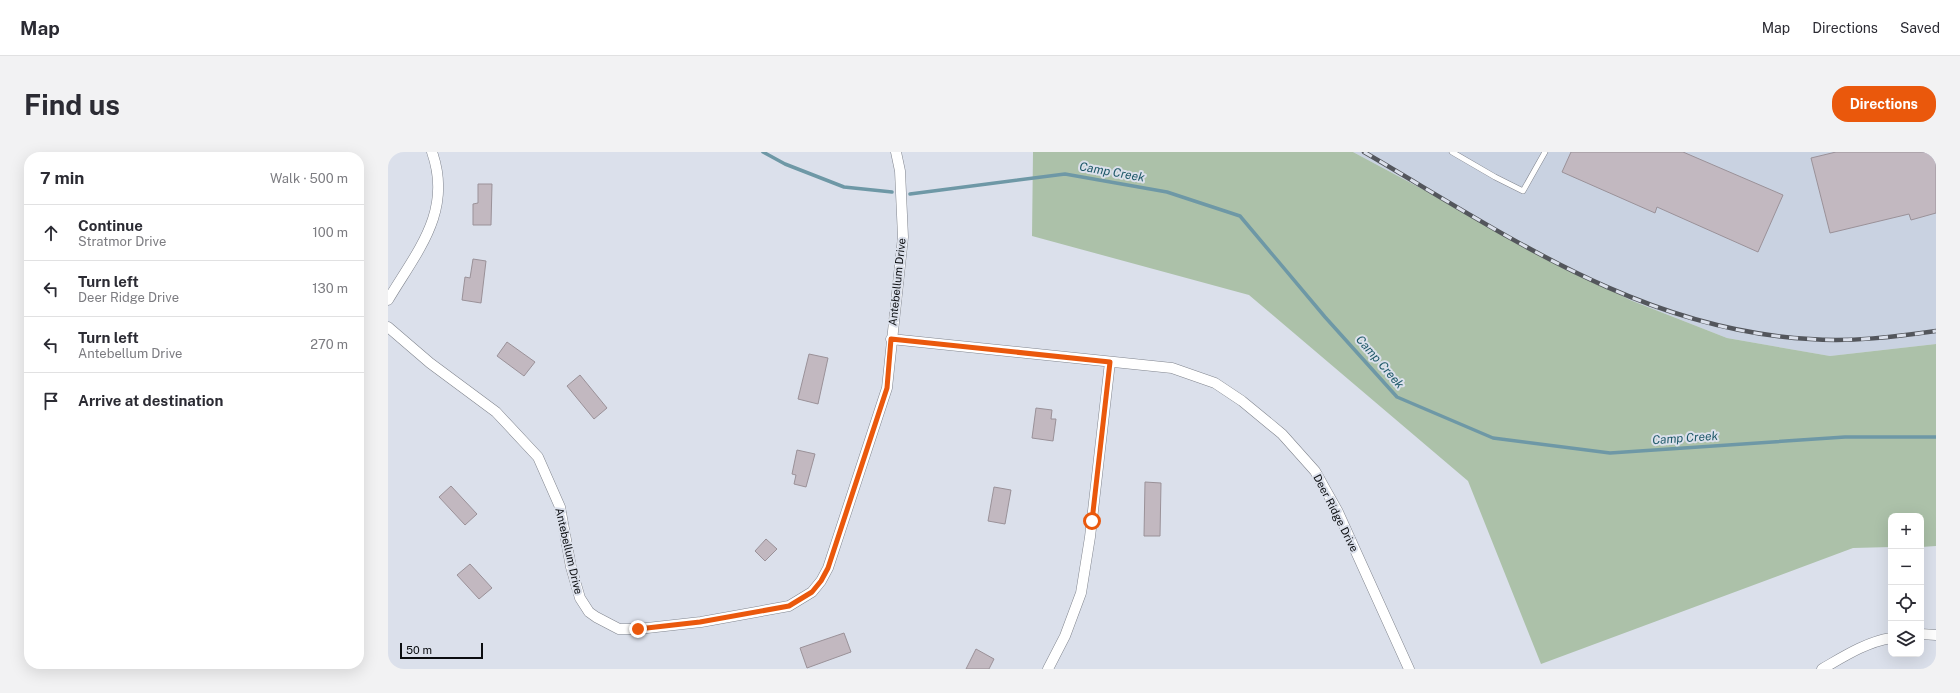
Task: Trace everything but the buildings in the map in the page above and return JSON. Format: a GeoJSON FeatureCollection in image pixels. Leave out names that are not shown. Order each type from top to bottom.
{"type":"FeatureCollection","features":[{"type":"Feature","properties":{"kind":"street"},"geometry":{"type":"LineString","coordinates":[[388,300],[432,225],[438,203],[439,188],[438,167],[432,152]]}},
{"type":"Feature","properties":{"kind":"street","name":"Antebellum Drive"},"geometry":{"type":"LineString","coordinates":[[388,327],[430,363],[496,412],[538,456],[560,507],[571,567],[580,598],[589,612],[619,629],[638,629],[700,622],[789,606],[812,592],[821,581],[828,568],[887,388],[903,237],[900,171],[896,152]]}},
{"type":"Feature","properties":{"kind":"street","name":"Deer Ridge Drive"},"geometry":{"type":"LineString","coordinates":[[891,339],[1172,368],[1215,383],[1242,401],[1282,434],[1315,471],[1338,512],[1409,669]]}},
{"type":"Feature","properties":{"kind":"street"},"geometry":{"type":"LineString","coordinates":[[1048,669],[1065,636],[1081,593],[1090,537],[1110,362]]}},
{"type":"Feature","properties":{"kind":"street"},"geometry":{"type":"LineString","coordinates":[[1924,634],[1936,634]]}},
{"type":"Feature","properties":{"kind":"street"},"geometry":{"type":"LineString","coordinates":[[1822,669],[1848,654],[1881,640],[1888,639]]}},
{"type":"Feature","properties":{"kind":"lane"},"geometry":{"type":"LineString","coordinates":[[1452,152],[1495,177],[1523,191],[1545,152]]}},
{"type":"Feature","properties":{"kind":"shaded area"},"geometry":{"type":"Polygon","coordinates":[[[1353,152],[1936,152],[1936,344],[1830,356],[1727,338],[1630,300],[1353,152]]]}},
{"type":"Feature","properties":{"kind":"green space"},"geometry":{"type":"Polygon","coordinates":[[[1033,152],[1353,152],[1630,300],[1727,338],[1830,356],[1936,344],[1936,546],[1924,547],[1924,513],[1888,513],[1888,547],[1853,548],[1541,664],[1468,481],[1249,295],[1032,236],[1033,152]]]}},
{"type":"Feature","properties":{"kind":"waterway","name":"Camp Creek"},"geometry":{"type":"LineString","coordinates":[[763,152],[785,164],[844,187],[892,192]]}},
{"type":"Feature","properties":{"kind":"waterway","name":"Camp Creek"},"geometry":{"type":"LineString","coordinates":[[910,194],[1065,174],[1167,192],[1240,216],[1325,317],[1397,397],[1493,438],[1610,453],[1845,437],[1936,437]]}},
{"type":"Feature","properties":{"kind":"railway"},"geometry":{"type":"LineString","coordinates":[[1364,152],[1469,215],[1576,273],[1632,297],[1689,318],[1748,332],[1826,340],[1873,338],[1936,331]]}},
{"type":"Feature","properties":{"kind":"route"},"geometry":{"type":"LineString","coordinates":[[638,629],[700,622],[789,606],[812,592],[821,581],[828,568],[887,388],[891,339],[1110,362],[1092,521]]}}]}
